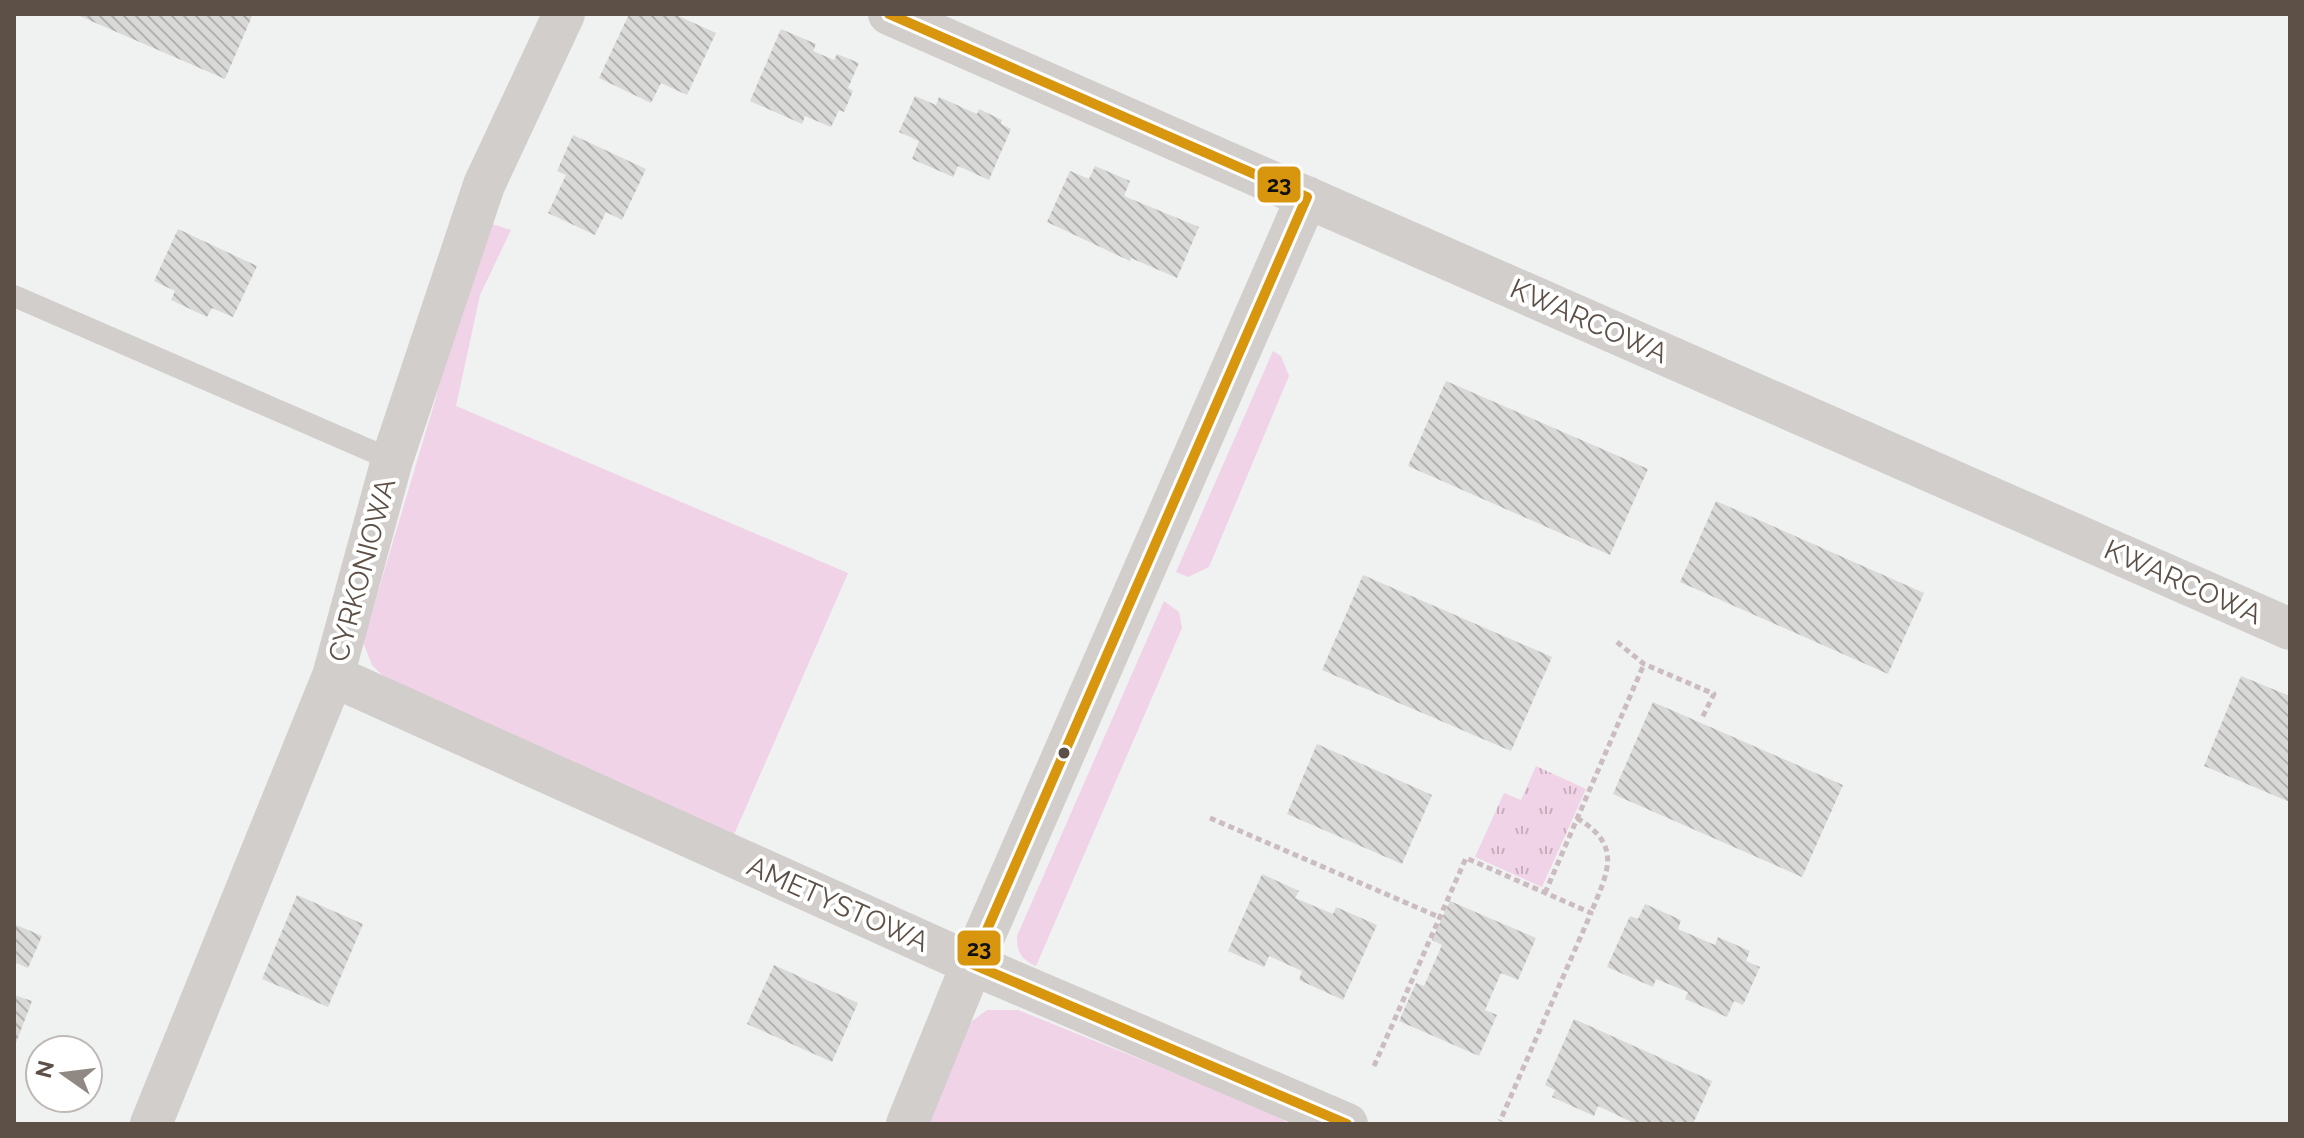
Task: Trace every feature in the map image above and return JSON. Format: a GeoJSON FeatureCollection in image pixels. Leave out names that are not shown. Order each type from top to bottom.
{"type":"FeatureCollection","features":[{"type":"Feature","properties":{"kind":"street","name":"CYRKONIOWA"},"geometry":{"type":"LineString","coordinates":[[151,1124],[333,676],[392,460],[484,185],[564,14]]}},
{"type":"Feature","properties":{"kind":"street","name":"KWARCOWA"},"geometry":{"type":"LineString","coordinates":[[889,14],[2290,629]]}},
{"type":"Feature","properties":{"kind":"street"},"geometry":{"type":"LineString","coordinates":[[907,1124],[972,964],[1307,197]]}},
{"type":"Feature","properties":{"kind":"street","name":"AMETYSTOWA"},"geometry":{"type":"LineString","coordinates":[[333,676],[972,964],[1347,1124]]}},
{"type":"Feature","properties":{"kind":"lane"},"geometry":{"type":"LineString","coordinates":[[14,296],[392,460]]}},
{"type":"Feature","properties":{"kind":"path"},"geometry":{"type":"LineString","coordinates":[[1617,642],[1644,664],[1714,694],[1702,718]]}},
{"type":"Feature","properties":{"kind":"path"},"geometry":{"type":"LineString","coordinates":[[1545,893],[1644,664]]}},
{"type":"Feature","properties":{"kind":"path"},"geometry":{"type":"LineString","coordinates":[[1210,818],[1439,917]]}},
{"type":"Feature","properties":{"kind":"path"},"geometry":{"type":"LineString","coordinates":[[1500,1121],[1608,872],[1608,847],[1597,830],[1577,818]]}},
{"type":"Feature","properties":{"kind":"path"},"geometry":{"type":"LineString","coordinates":[[1374,1066],[1466,858],[1591,913]]}},
{"type":"Feature","properties":{"kind":"green space"},"geometry":{"type":"Polygon","coordinates":[[[492,224],[511,230],[480,295],[456,406],[848,573],[733,837],[389,682],[372,665],[363,642],[435,401],[468,271],[492,224]]]}},
{"type":"Feature","properties":{"kind":"green space"},"geometry":{"type":"Polygon","coordinates":[[[1273,351],[1281,356],[1289,376],[1209,567],[1188,577],[1176,572],[1273,351]]]}},
{"type":"Feature","properties":{"kind":"green space"},"geometry":{"type":"Polygon","coordinates":[[[1164,601],[1179,612],[1182,628],[1036,966],[1021,955],[1017,936],[1164,601]]]}},
{"type":"Feature","properties":{"kind":"green space"},"geometry":{"type":"Polygon","coordinates":[[[1536,766],[1586,789],[1542,887],[1475,857],[1504,793],[1521,800],[1536,766]]]}},
{"type":"Feature","properties":{"kind":"green space"},"geometry":{"type":"Polygon","coordinates":[[[987,1010],[1018,1010],[1274,1113],[1289,1124],[927,1124],[967,1025],[987,1010]]]}},
{"type":"Feature","properties":{"kind":"building"},"geometry":{"type":"Polygon","coordinates":[[[75,14],[253,14],[225,79],[75,14]]]}},
{"type":"Feature","properties":{"kind":"building"},"geometry":{"type":"Polygon","coordinates":[[[629,14],[674,14],[716,33],[687,95],[661,83],[651,103],[599,78],[629,14]]]}},
{"type":"Feature","properties":{"kind":"building"},"geometry":{"type":"Polygon","coordinates":[[[781,29],[816,44],[813,51],[834,60],[837,54],[859,63],[848,88],[853,91],[844,112],[839,110],[831,127],[805,116],[802,124],[750,101],[781,29]]]}},
{"type":"Feature","properties":{"kind":"building"},"geometry":{"type":"Polygon","coordinates":[[[915,96],[936,105],[939,97],[977,114],[979,109],[1002,120],[1001,124],[1011,129],[989,180],[958,166],[953,177],[912,159],[919,141],[899,132],[915,96]]]}},
{"type":"Feature","properties":{"kind":"building"},"geometry":{"type":"Polygon","coordinates":[[[573,135],[646,169],[622,220],[606,212],[595,235],[548,213],[566,175],[557,171],[573,135]]]}},
{"type":"Feature","properties":{"kind":"building"},"geometry":{"type":"Polygon","coordinates":[[[1095,166],[1130,181],[1124,196],[1199,227],[1177,278],[1131,258],[1130,261],[1047,222],[1070,171],[1089,179],[1095,166]]]}},
{"type":"Feature","properties":{"kind":"building"},"geometry":{"type":"Polygon","coordinates":[[[178,229],[257,266],[233,317],[212,308],[207,317],[171,300],[175,291],[154,281],[178,229]]]}},
{"type":"Feature","properties":{"kind":"building"},"geometry":{"type":"Polygon","coordinates":[[[1446,381],[1648,469],[1610,555],[1408,466],[1446,381]]]}},
{"type":"Feature","properties":{"kind":"building"},"geometry":{"type":"Polygon","coordinates":[[[1716,501],[1924,593],[1888,674],[1680,582],[1716,501]]]}},
{"type":"Feature","properties":{"kind":"building"},"geometry":{"type":"Polygon","coordinates":[[[1363,575],[1552,657],[1511,751],[1322,670],[1363,575]]]}},
{"type":"Feature","properties":{"kind":"building"},"geometry":{"type":"Polygon","coordinates":[[[2241,676],[2290,696],[2290,802],[2204,766],[2241,676]]]}},
{"type":"Feature","properties":{"kind":"building"},"geometry":{"type":"Polygon","coordinates":[[[1653,702],[1843,785],[1802,877],[1613,794],[1653,702]]]}},
{"type":"Feature","properties":{"kind":"building"},"geometry":{"type":"Polygon","coordinates":[[[1317,744],[1432,795],[1402,864],[1287,814],[1317,744]]]}},
{"type":"Feature","properties":{"kind":"building"},"geometry":{"type":"Polygon","coordinates":[[[1262,874],[1299,891],[1295,898],[1333,914],[1336,907],[1377,925],[1343,1000],[1299,980],[1302,971],[1269,956],[1264,967],[1228,951],[1262,874]]]}},
{"type":"Feature","properties":{"kind":"building"},"geometry":{"type":"Polygon","coordinates":[[[297,895],[363,924],[328,1007],[262,979],[297,895]]]}},
{"type":"Feature","properties":{"kind":"building"},"geometry":{"type":"Polygon","coordinates":[[[1450,901],[1536,938],[1518,980],[1501,973],[1485,1010],[1497,1015],[1479,1056],[1399,1021],[1416,983],[1424,986],[1442,945],[1432,940],[1450,901]]]}},
{"type":"Feature","properties":{"kind":"building"},"geometry":{"type":"Polygon","coordinates":[[[1645,904],[1681,920],[1678,929],[1715,945],[1718,937],[1750,951],[1746,961],[1760,967],[1743,1005],[1734,1001],[1727,1017],[1685,999],[1688,992],[1656,979],[1653,987],[1607,967],[1630,916],[1638,919],[1645,904]]]}},
{"type":"Feature","properties":{"kind":"building"},"geometry":{"type":"Polygon","coordinates":[[[14,924],[42,936],[28,968],[14,962],[14,924]]]}},
{"type":"Feature","properties":{"kind":"building"},"geometry":{"type":"Polygon","coordinates":[[[774,965],[858,1003],[832,1062],[747,1024],[774,965]]]}},
{"type":"Feature","properties":{"kind":"building"},"geometry":{"type":"Polygon","coordinates":[[[14,995],[32,1001],[14,1048],[14,995]]]}},
{"type":"Feature","properties":{"kind":"building"},"geometry":{"type":"Polygon","coordinates":[[[1574,1019],[1712,1081],[1693,1124],[1636,1124],[1598,1106],[1594,1116],[1552,1097],[1555,1090],[1545,1085],[1574,1019]]]}},
{"type":"Feature","properties":{"kind":"transit line","name":"23"},"geometry":{"type":"LineString","coordinates":[[889,14],[1307,197],[972,964],[1347,1124]]}}]}
